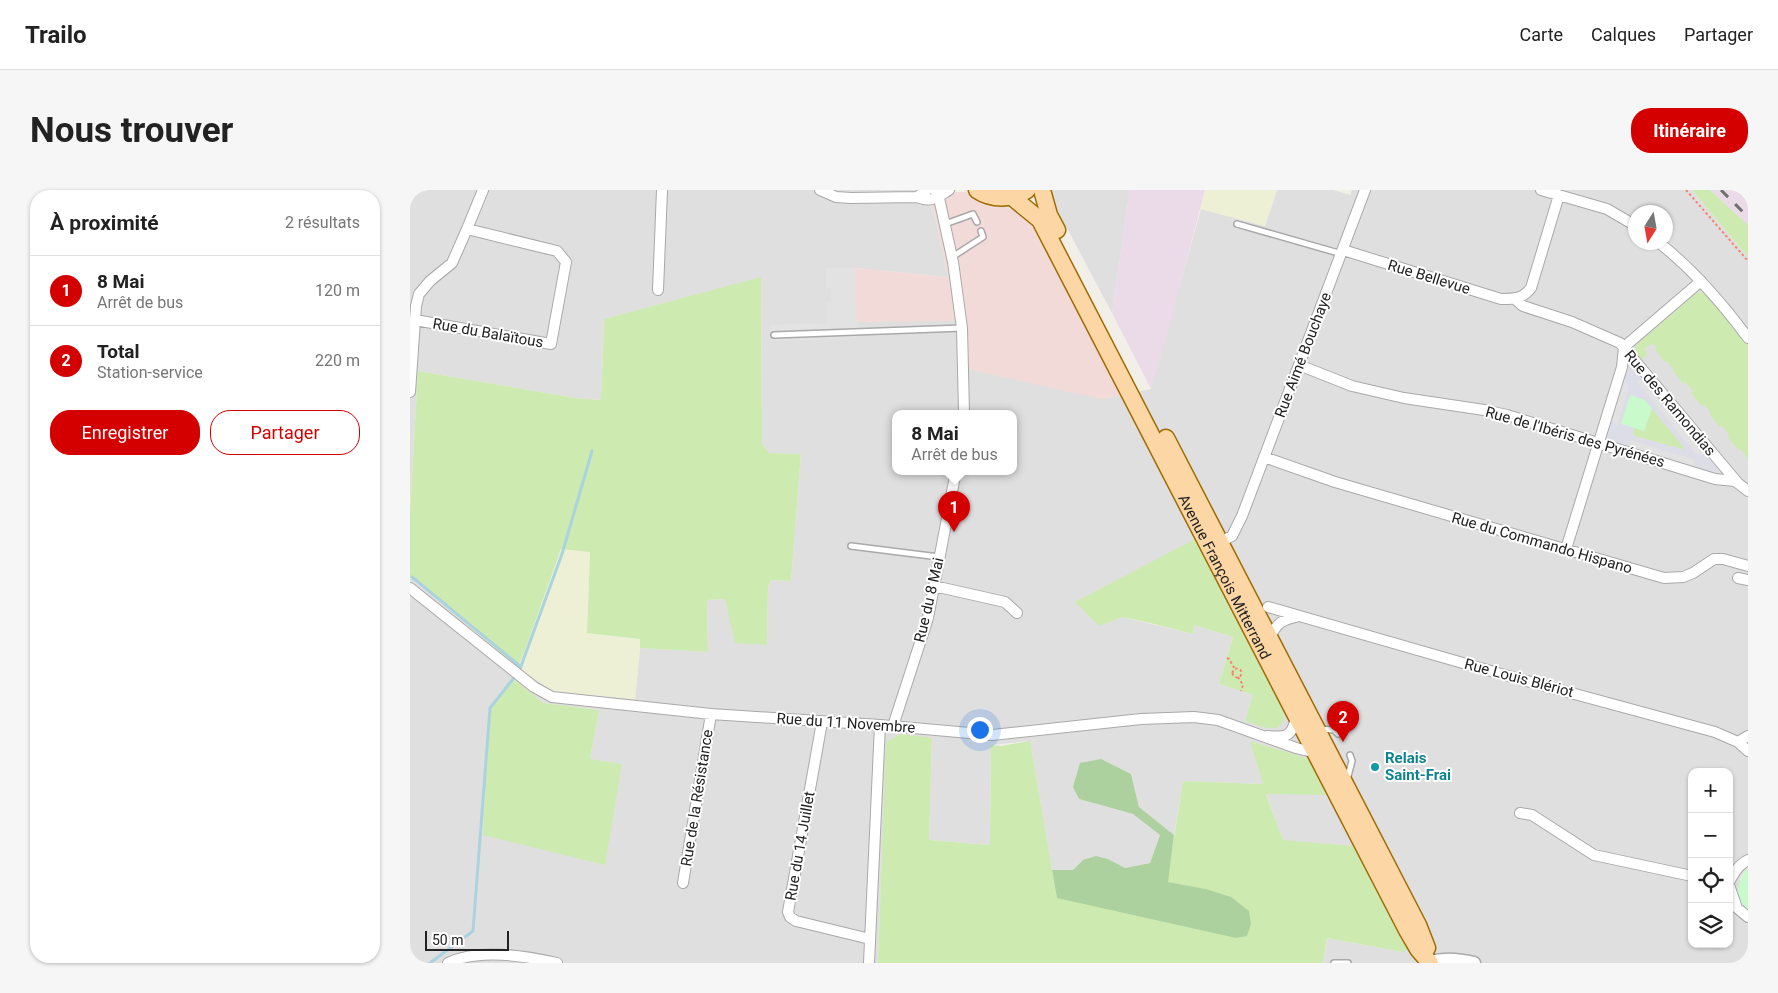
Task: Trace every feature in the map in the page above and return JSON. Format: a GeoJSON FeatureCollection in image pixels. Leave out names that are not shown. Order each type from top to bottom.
{"type":"FeatureCollection","features":[{"type":"Feature","properties":{"kind":"main road"},"geometry":{"type":"LineString","coordinates":[[977,190],[983,194],[998,198],[1020,193]]}},
{"type":"Feature","properties":{"kind":"main road","name":"Avenue François Mitterrand"},"geometry":{"type":"LineString","coordinates":[[1042,190],[1049,215],[1270,638],[1427,945],[1429,963]]}},
{"type":"Feature","properties":{"kind":"main road","name":"Avenue François Mitterrand"},"geometry":{"type":"LineString","coordinates":[[1020,193],[1040,220],[1407,930],[1429,963]]}},
{"type":"Feature","properties":{"kind":"street"},"geometry":{"type":"LineString","coordinates":[[410,392],[416,306],[415,293],[452,262],[483,190]]}},
{"type":"Feature","properties":{"kind":"street"},"geometry":{"type":"LineString","coordinates":[[658,290],[662,190]]}},
{"type":"Feature","properties":{"kind":"street"},"geometry":{"type":"LineString","coordinates":[[820,190],[836,197],[917,198],[926,200],[949,190]]}},
{"type":"Feature","properties":{"kind":"street"},"geometry":{"type":"LineString","coordinates":[[917,198],[927,190]]}},
{"type":"Feature","properties":{"kind":"street","name":"Rue Aimé Bouchaye"},"geometry":{"type":"LineString","coordinates":[[1220,542],[1232,536],[1242,516],[1365,190]]}},
{"type":"Feature","properties":{"kind":"street"},"geometry":{"type":"LineString","coordinates":[[1541,190],[1607,209],[1628,221]]}},
{"type":"Feature","properties":{"kind":"street"},"geometry":{"type":"LineString","coordinates":[[937,194],[952,257],[962,328],[964,410]]}},
{"type":"Feature","properties":{"kind":"street"},"geometry":{"type":"LineString","coordinates":[[1515,299],[1524,296],[1530,288],[1559,195]]}},
{"type":"Feature","properties":{"kind":"street","name":"Rue du Balaïtous"},"geometry":{"type":"LineString","coordinates":[[415,320],[552,344],[566,262],[557,251],[467,229]]}},
{"type":"Feature","properties":{"kind":"street"},"geometry":{"type":"LineString","coordinates":[[1669,250],[1678,257],[1724,306],[1748,338]]}},
{"type":"Feature","properties":{"kind":"street","name":"Rue Bellevue"},"geometry":{"type":"LineString","coordinates":[[1342,252],[1501,299],[1515,299],[1523,306],[1572,322]]}},
{"type":"Feature","properties":{"kind":"street"},"geometry":{"type":"LineString","coordinates":[[1566,549],[1622,367],[1624,347],[1701,281]]}},
{"type":"Feature","properties":{"kind":"street","name":"Rue des Ramondias"},"geometry":{"type":"LineString","coordinates":[[1572,322],[1620,343],[1735,481],[1748,491]]}},
{"type":"Feature","properties":{"kind":"street","name":"Rue de l'Ibéris des Pyrénées"},"geometry":{"type":"LineString","coordinates":[[1300,365],[1352,386],[1507,415],[1715,479],[1735,481]]}},
{"type":"Feature","properties":{"kind":"street","name":"Rue du Commando Hispano"},"geometry":{"type":"LineString","coordinates":[[1264,457],[1335,482],[1637,571],[1673,578],[1693,573],[1714,559],[1723,559],[1748,566]]}},
{"type":"Feature","properties":{"kind":"street","name":"Rue du 8 Mai"},"geometry":{"type":"LineString","coordinates":[[893,726],[928,618],[955,475]]}},
{"type":"Feature","properties":{"kind":"street","name":"Rue des Ramondias"},"geometry":{"type":"LineString","coordinates":[[1735,481],[1748,487]]}},
{"type":"Feature","properties":{"kind":"street"},"geometry":{"type":"LineString","coordinates":[[1231,564],[1232,550],[1242,516]]}},
{"type":"Feature","properties":{"kind":"street"},"geometry":{"type":"LineString","coordinates":[[934,586],[1005,602],[1016,612]]}},
{"type":"Feature","properties":{"kind":"street","name":"Rue du 11 Novembre"},"geometry":{"type":"LineString","coordinates":[[410,588],[534,687],[552,697],[711,714],[880,725],[992,735],[1141,719],[1194,717],[1218,720],[1296,748],[1308,751],[1314,750]]}},
{"type":"Feature","properties":{"kind":"street","name":"Rue Louis Blériot"},"geometry":{"type":"LineString","coordinates":[[1268,607],[1715,732],[1738,742],[1748,751]]}},
{"type":"Feature","properties":{"kind":"street"},"geometry":{"type":"LineString","coordinates":[[1270,638],[1278,623],[1288,618],[1300,616]]}},
{"type":"Feature","properties":{"kind":"street","name":"Rue de la Résistance"},"geometry":{"type":"LineString","coordinates":[[684,883],[711,714]]}},
{"type":"Feature","properties":{"kind":"street"},"geometry":{"type":"LineString","coordinates":[[1261,736],[1282,736],[1291,733],[1294,730],[1296,716]]}},
{"type":"Feature","properties":{"kind":"street","name":"Rue du 14 Juillet"},"geometry":{"type":"LineString","coordinates":[[822,722],[788,912],[790,917],[796,921],[870,939]]}},
{"type":"Feature","properties":{"kind":"street"},"geometry":{"type":"LineString","coordinates":[[869,963],[880,725]]}},
{"type":"Feature","properties":{"kind":"street"},"geometry":{"type":"LineString","coordinates":[[1738,742],[1748,736]]}},
{"type":"Feature","properties":{"kind":"street"},"geometry":{"type":"LineString","coordinates":[[1520,812],[1532,815],[1594,855],[1688,875]]}},
{"type":"Feature","properties":{"kind":"street"},"geometry":{"type":"LineString","coordinates":[[1733,876],[1741,864],[1748,860]]}},
{"type":"Feature","properties":{"kind":"street"},"geometry":{"type":"LineString","coordinates":[[1733,898],[1736,908],[1748,917]]}},
{"type":"Feature","properties":{"kind":"street"},"geometry":{"type":"LineString","coordinates":[[448,963],[456,959],[489,955],[525,956],[557,963]]}},
{"type":"Feature","properties":{"kind":"street"},"geometry":{"type":"LineString","coordinates":[[1429,963],[1452,959],[1474,963]]}},
{"type":"Feature","properties":{"kind":"lane"},"geometry":{"type":"LineString","coordinates":[[945,224],[973,214],[977,222]]}},
{"type":"Feature","properties":{"kind":"lane"},"geometry":{"type":"LineString","coordinates":[[1237,224],[1342,252]]}},
{"type":"Feature","properties":{"kind":"lane"},"geometry":{"type":"LineString","coordinates":[[952,257],[983,237],[981,231]]}},
{"type":"Feature","properties":{"kind":"lane"},"geometry":{"type":"LineString","coordinates":[[774,335],[962,328]]}},
{"type":"Feature","properties":{"kind":"lane"},"geometry":{"type":"LineString","coordinates":[[851,546],[939,557]]}},
{"type":"Feature","properties":{"kind":"lane"},"geometry":{"type":"LineString","coordinates":[[1317,729],[1334,730],[1338,734]]}},
{"type":"Feature","properties":{"kind":"lane"},"geometry":{"type":"LineString","coordinates":[[1346,785],[1352,761],[1350,755]]}},
{"type":"Feature","properties":{"kind":"lane"},"geometry":{"type":"LineString","coordinates":[[1334,963],[1348,963]]}},
{"type":"Feature","properties":{"kind":"path"},"geometry":{"type":"LineString","coordinates":[[1686,190],[1748,261]]}},
{"type":"Feature","properties":{"kind":"path"},"geometry":{"type":"LineString","coordinates":[[1227,658],[1235,669],[1238,668],[1241,671],[1241,675],[1238,677]]}},
{"type":"Feature","properties":{"kind":"path"},"geometry":{"type":"LineString","coordinates":[[1235,669],[1232,674],[1234,677],[1238,677],[1243,685],[1241,691]]}},
{"type":"Feature","properties":{"kind":"shaded area"},"geometry":{"type":"Polygon","coordinates":[[[410,190],[924,190],[935,216],[948,277],[855,268],[1102,399],[1151,389],[1201,209],[1265,226],[1277,190],[1333,190],[1350,195],[1352,190],[1692,190],[1748,257],[1748,867],[1740,878],[1741,904],[1748,910],[1748,963],[1323,963],[1327,938],[1402,952],[1354,846],[1283,841],[1251,742],[1263,784],[1183,781],[1174,835],[1139,807],[1131,774],[1079,799],[1133,814],[1160,835],[1150,863],[1125,868],[1108,859],[1083,860],[1073,870],[1052,870],[1030,741],[991,745],[990,845],[929,840],[932,738],[882,858],[878,963],[410,963],[410,577],[518,667],[554,692],[635,699],[640,648],[708,652],[707,600],[725,599],[767,645],[768,588],[771,580],[791,581],[801,454],[769,453],[762,444],[761,278],[604,319],[601,400],[575,398],[418,371],[410,512],[410,190]],[[1195,539],[1122,617],[1193,634],[1194,625],[1233,637],[1219,684],[1254,695],[1245,721],[1277,728],[1195,539]],[[513,679],[590,759],[599,710],[544,703],[513,679]]]}},
{"type":"Feature","properties":{"kind":"shaded area"},"geometry":{"type":"Polygon","coordinates":[[[1052,190],[1130,190],[1112,313],[1051,198],[1052,190]]]}},
{"type":"Feature","properties":{"kind":"shaded area"},"geometry":{"type":"Polygon","coordinates":[[[1130,190],[1205,190],[1151,389],[1112,313],[1130,190]]]}},
{"type":"Feature","properties":{"kind":"shaded area"},"geometry":{"type":"Polygon","coordinates":[[[1710,190],[1740,190],[1748,198],[1748,225],[1710,190]]]}},
{"type":"Feature","properties":{"kind":"shaded area"},"geometry":{"type":"Polygon","coordinates":[[[952,192],[968,192],[987,206],[1006,207],[1024,215],[1036,231],[1122,395],[1102,399],[958,367],[955,321],[856,322],[855,268],[948,277],[935,216],[929,200],[952,192]]]}},
{"type":"Feature","properties":{"kind":"shaded area"},"geometry":{"type":"Polygon","coordinates":[[[826,268],[855,268],[857,339],[770,341],[769,325],[827,323],[827,302],[831,302],[831,288],[826,288],[826,268]]]}},
{"type":"Feature","properties":{"kind":"shaded area"},"geometry":{"type":"Polygon","coordinates":[[[1630,370],[1639,372],[1646,380],[1636,381],[1696,454],[1707,454],[1716,464],[1716,468],[1712,473],[1694,467],[1695,460],[1631,440],[1629,448],[1609,441],[1606,434],[1611,418],[1617,427],[1629,387],[1624,377],[1630,370]],[[1630,395],[1621,424],[1634,428],[1634,436],[1686,450],[1645,400],[1630,395]]]}},
{"type":"Feature","properties":{"kind":"shaded area"},"geometry":{"type":"Polygon","coordinates":[[[1624,377],[1629,387],[1616,428],[1611,418],[1624,377]]]}},
{"type":"Feature","properties":{"kind":"shaded area"},"geometry":{"type":"Polygon","coordinates":[[[1635,380],[1646,380],[1707,454],[1696,454],[1635,380]]]}},
{"type":"Feature","properties":{"kind":"shaded area"},"geometry":{"type":"Polygon","coordinates":[[[1631,440],[1696,460],[1693,467],[1629,448],[1631,440]]]}},
{"type":"Feature","properties":{"kind":"green space"},"geometry":{"type":"Polygon","coordinates":[[[1205,190],[1277,190],[1265,226],[1201,209],[1205,190]]]}},
{"type":"Feature","properties":{"kind":"green space"},"geometry":{"type":"Polygon","coordinates":[[[1692,190],[1710,190],[1748,225],[1748,257],[1692,190]]]}},
{"type":"Feature","properties":{"kind":"green space"},"geometry":{"type":"Polygon","coordinates":[[[761,277],[762,444],[769,453],[801,454],[791,581],[771,580],[768,587],[767,645],[735,643],[725,599],[707,600],[708,652],[640,648],[640,639],[587,633],[590,552],[561,549],[518,667],[410,577],[410,512],[418,371],[575,398],[601,400],[604,319],[761,277]]]}},
{"type":"Feature","properties":{"kind":"green space"},"geometry":{"type":"Polygon","coordinates":[[[1698,292],[1705,293],[1748,344],[1748,460],[1728,437],[1729,435],[1722,426],[1720,427],[1710,415],[1711,413],[1704,404],[1702,406],[1691,393],[1693,391],[1685,382],[1683,384],[1667,361],[1665,362],[1655,349],[1656,347],[1653,343],[1644,349],[1648,354],[1641,360],[1636,353],[1637,344],[1698,292]]]}},
{"type":"Feature","properties":{"kind":"green space"},"geometry":{"type":"Polygon","coordinates":[[[1630,395],[1645,400],[1652,408],[1644,431],[1621,424],[1630,395]]]}},
{"type":"Feature","properties":{"kind":"green space"},"geometry":{"type":"Polygon","coordinates":[[[1652,408],[1686,450],[1634,436],[1634,428],[1644,431],[1652,408]]]}},
{"type":"Feature","properties":{"kind":"green space"},"geometry":{"type":"Polygon","coordinates":[[[1195,539],[1284,712],[1283,721],[1277,728],[1266,728],[1245,721],[1253,695],[1219,684],[1233,637],[1194,625],[1193,634],[1122,617],[1099,626],[1075,602],[1195,539]]]}},
{"type":"Feature","properties":{"kind":"green space"},"geometry":{"type":"Polygon","coordinates":[[[561,549],[590,551],[587,633],[641,639],[635,699],[554,692],[518,667],[561,549]]]}},
{"type":"Feature","properties":{"kind":"green space"},"geometry":{"type":"Polygon","coordinates":[[[513,679],[544,703],[599,710],[590,759],[622,764],[605,865],[483,835],[490,708],[513,679]]]}},
{"type":"Feature","properties":{"kind":"green space"},"geometry":{"type":"Polygon","coordinates":[[[901,734],[932,738],[929,840],[990,845],[991,745],[1001,746],[1030,741],[1057,898],[1206,889],[1167,882],[1183,781],[1263,784],[1250,741],[1309,759],[1326,795],[1266,794],[1283,840],[1354,846],[1409,949],[1402,952],[1327,938],[1323,963],[878,963],[886,742],[901,734]]]}},
{"type":"Feature","properties":{"kind":"green space"},"geometry":{"type":"Polygon","coordinates":[[[1101,759],[1131,774],[1139,807],[1174,835],[1168,882],[1206,889],[1231,897],[1249,911],[1251,924],[1247,936],[1236,938],[1057,898],[1052,870],[1073,870],[1083,860],[1096,856],[1108,859],[1125,868],[1150,863],[1160,835],[1133,814],[1079,799],[1073,787],[1080,763],[1101,759]]]}},
{"type":"Feature","properties":{"kind":"green space"},"geometry":{"type":"Polygon","coordinates":[[[1748,867],[1748,910],[1740,900],[1738,889],[1741,878],[1748,867]]]}},
{"type":"Feature","properties":{"kind":"waterway"},"geometry":{"type":"LineString","coordinates":[[520,669],[562,554],[592,451]]}},
{"type":"Feature","properties":{"kind":"waterway"},"geometry":{"type":"LineString","coordinates":[[412,577],[521,667]]}},
{"type":"Feature","properties":{"kind":"waterway"},"geometry":{"type":"LineString","coordinates":[[430,963],[473,931],[490,708],[513,679]]}},
{"type":"Feature","properties":{"kind":"railway"},"geometry":{"type":"LineString","coordinates":[[1721,190],[1748,217]]}},
{"type":"Feature","properties":{"kind":"place","name":"8 Mai"},"geometry":{"type":"Point","coordinates":[954,532]}},
{"type":"Feature","properties":{"kind":"place","name":"Total"},"geometry":{"type":"Point","coordinates":[1343,742]}},
{"type":"Feature","properties":{"kind":"place","name":"Relais Saint-Frai"},"geometry":{"type":"Point","coordinates":[1375,767]}}]}
